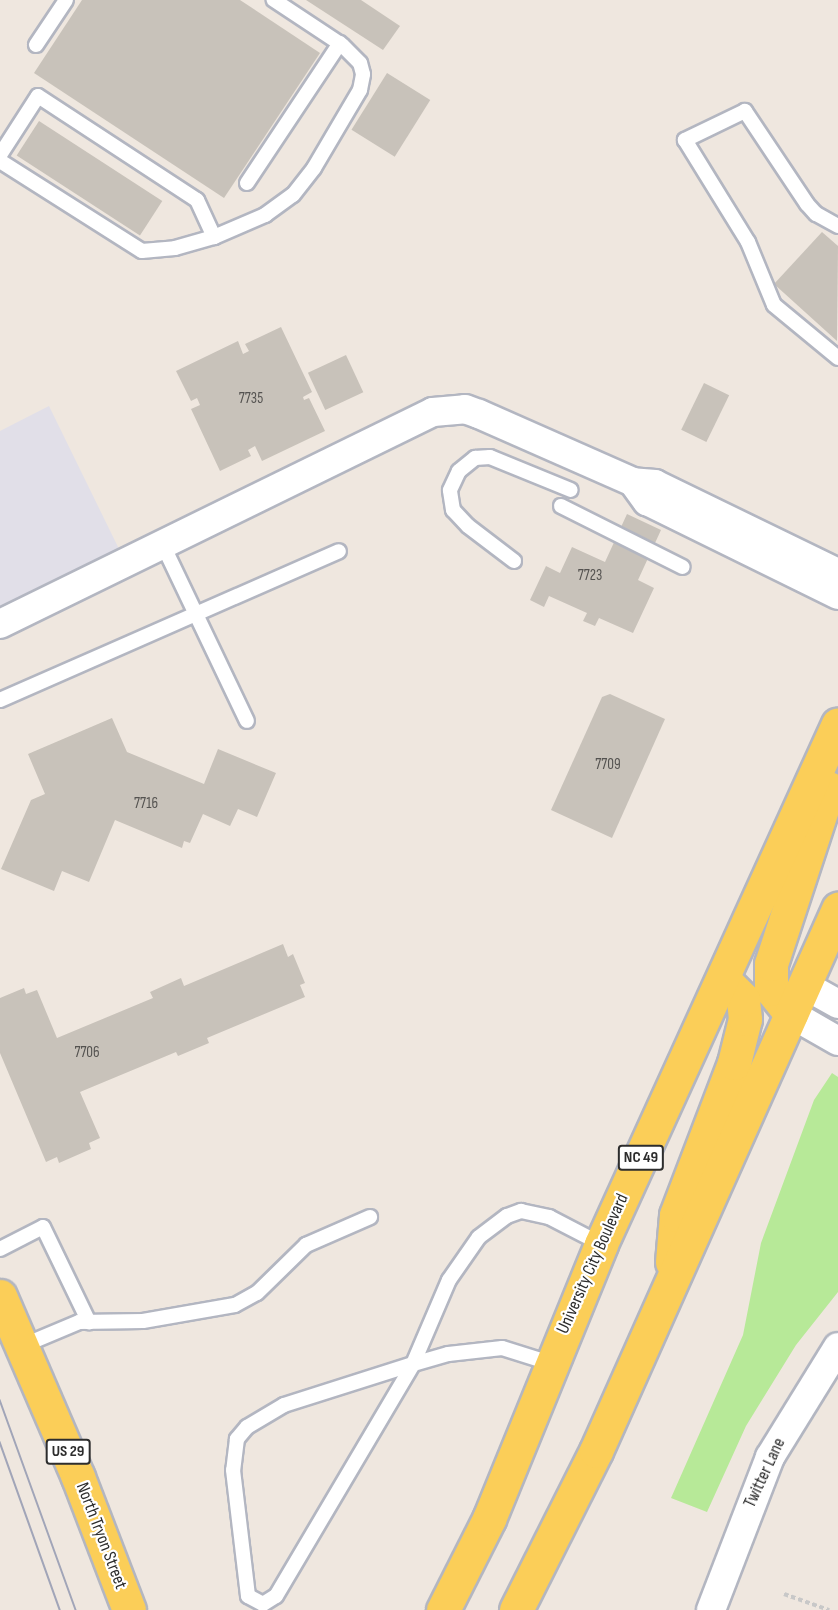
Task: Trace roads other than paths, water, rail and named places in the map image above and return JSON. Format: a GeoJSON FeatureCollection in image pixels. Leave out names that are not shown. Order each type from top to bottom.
{"type":"FeatureCollection","features":[{"type":"Feature","properties":{"kind":"main road","name":"University City Boulevard"},"geometry":{"type":"LineString","coordinates":[[443,1610],[489,1519],[550,1363],[601,1244],[838,724]]}},
{"type":"Feature","properties":{"kind":"main road"},"geometry":{"type":"LineString","coordinates":[[797,999],[771,989],[771,964],[838,750]]}},
{"type":"Feature","properties":{"kind":"main road"},"geometry":{"type":"LineString","coordinates":[[516,1610],[596,1451],[838,909]]}},
{"type":"Feature","properties":{"kind":"main road"},"geometry":{"type":"LineString","coordinates":[[670,1287],[676,1215],[734,1063],[745,1019],[742,999],[723,980]]}},
{"type":"Feature","properties":{"kind":"main road","name":"North Tryon Street"},"geometry":{"type":"LineString","coordinates":[[0,1296],[78,1477],[129,1610]]}},
{"type":"Feature","properties":{"kind":"street"},"geometry":{"type":"LineString","coordinates":[[0,624],[410,421],[443,410],[465,410],[490,418],[633,482],[655,484],[838,573]]}},
{"type":"Feature","properties":{"kind":"street"},"geometry":{"type":"LineString","coordinates":[[633,482],[647,501],[838,595]]}},
{"type":"Feature","properties":{"kind":"street"},"geometry":{"type":"LineString","coordinates":[[797,999],[838,1004]]}},
{"type":"Feature","properties":{"kind":"street"},"geometry":{"type":"LineString","coordinates":[[797,999],[838,1041]]}},
{"type":"Feature","properties":{"kind":"street","name":"Twitter Lane"},"geometry":{"type":"LineString","coordinates":[[711,1610],[770,1457],[838,1347]]}},
{"type":"Feature","properties":{"kind":"lane"},"geometry":{"type":"LineString","coordinates":[[36,45],[66,0]]}},
{"type":"Feature","properties":{"kind":"lane"},"geometry":{"type":"LineString","coordinates":[[0,161],[142,251],[175,248],[214,237],[280,206],[314,168],[363,81],[360,63],[340,43],[274,0]]}},
{"type":"Feature","properties":{"kind":"lane"},"geometry":{"type":"LineString","coordinates":[[247,183],[340,43]]}},
{"type":"Feature","properties":{"kind":"lane"},"geometry":{"type":"LineString","coordinates":[[0,155],[38,96],[197,200],[214,237]]}},
{"type":"Feature","properties":{"kind":"lane"},"geometry":{"type":"LineString","coordinates":[[838,226],[816,214],[807,204],[745,111],[684,140],[748,242],[774,305],[838,358]]}},
{"type":"Feature","properties":{"kind":"lane"},"geometry":{"type":"LineString","coordinates":[[514,561],[453,510],[450,490],[459,471],[476,458],[490,457],[571,490]]}},
{"type":"Feature","properties":{"kind":"lane"},"geometry":{"type":"LineString","coordinates":[[561,506],[683,567]]}},
{"type":"Feature","properties":{"kind":"lane"},"geometry":{"type":"LineString","coordinates":[[162,543],[247,721]]}},
{"type":"Feature","properties":{"kind":"lane"},"geometry":{"type":"LineString","coordinates":[[0,700],[339,551]]}},
{"type":"Feature","properties":{"kind":"lane"},"geometry":{"type":"LineString","coordinates":[[550,1363],[502,1348],[448,1354],[412,1364],[284,1405],[263,1415],[237,1439],[233,1470],[246,1588],[256,1602],[262,1604],[276,1596],[412,1364],[449,1280],[490,1227],[521,1211],[536,1212],[601,1244]]}},
{"type":"Feature","properties":{"kind":"lane"},"geometry":{"type":"LineString","coordinates":[[22,1346],[70,1324],[143,1320],[235,1305],[257,1293],[306,1245],[369,1217]]}},
{"type":"Feature","properties":{"kind":"lane"},"geometry":{"type":"LineString","coordinates":[[0,1249],[43,1227],[89,1322]]}},
{"type":"Feature","properties":{"kind":"tram line"},"geometry":{"type":"LineString","coordinates":[[0,1400],[76,1610]]}},
{"type":"Feature","properties":{"kind":"tram line"},"geometry":{"type":"LineString","coordinates":[[0,1442],[60,1610]]}}]}
